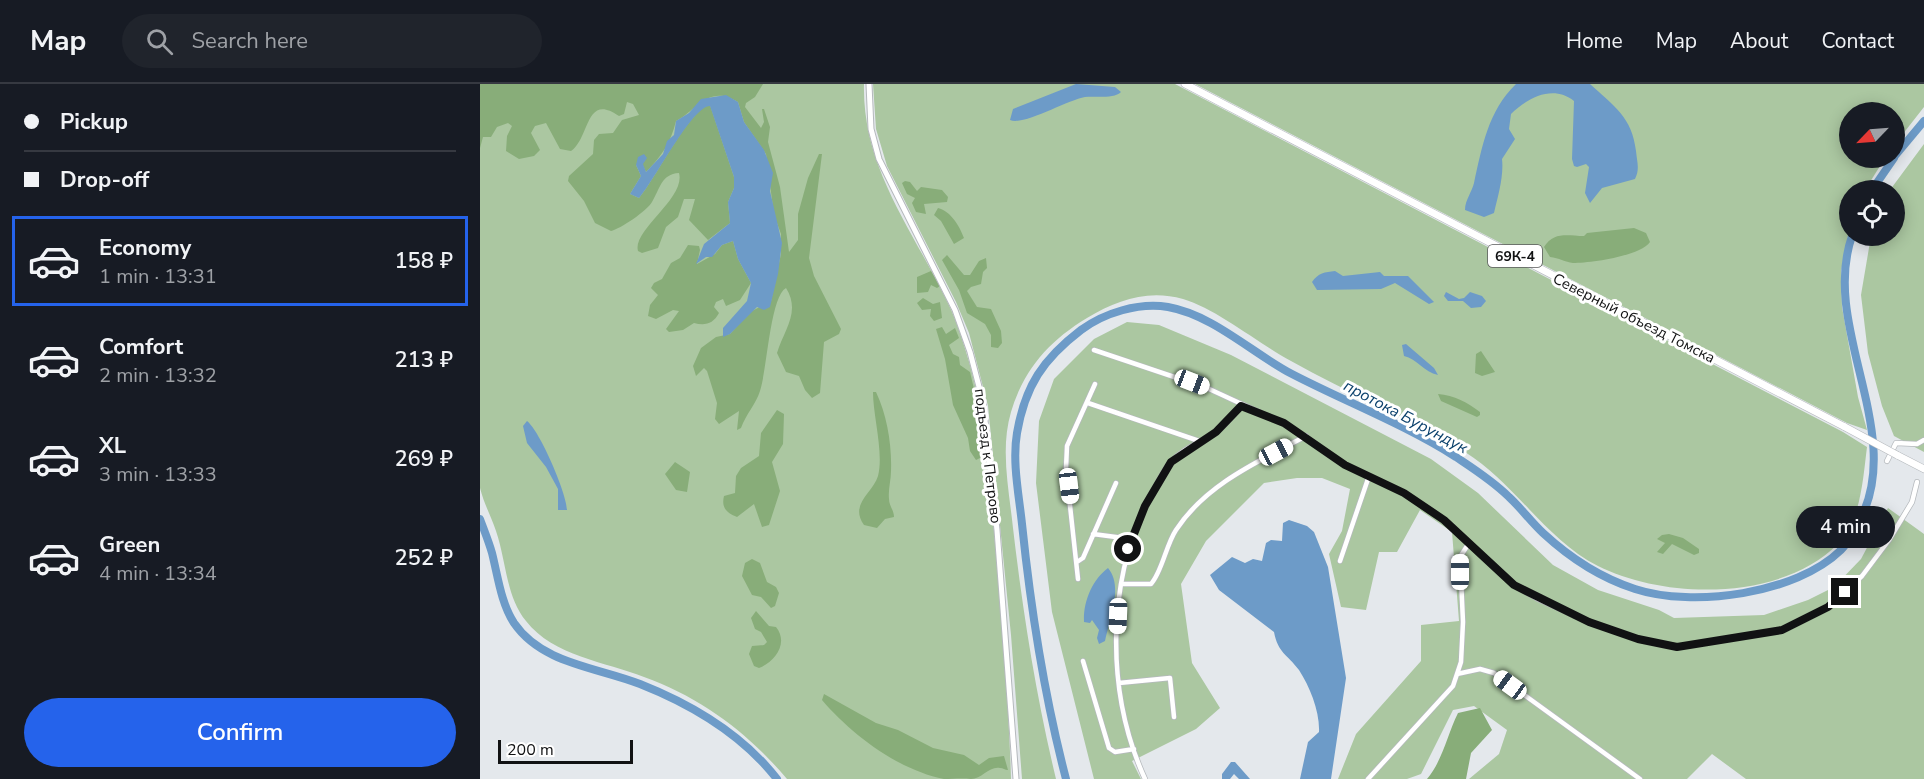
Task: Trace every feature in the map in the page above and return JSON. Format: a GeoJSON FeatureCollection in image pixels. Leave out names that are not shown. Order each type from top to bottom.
{"type":"FeatureCollection","features":[{"type":"Feature","properties":{"kind":"main road","name":"Северный объезд Томска"},"geometry":{"type":"LineString","coordinates":[[1185,84],[1924,469]]}},
{"type":"Feature","properties":{"kind":"street","name":"подъезд к Петрово"},"geometry":{"type":"LineString","coordinates":[[869,84],[871,129],[879,159],[955,310],[970,352],[983,402],[996,520],[1016,779]]}},
{"type":"Feature","properties":{"kind":"street"},"geometry":{"type":"LineString","coordinates":[[1094,350],[1186,380],[1284,423],[1345,465],[1404,493],[1444,520],[1514,585],[1538,599],[1589,622],[1638,639],[1682,647],[1782,630],[1828,607],[1862,576],[1889,540],[1912,502],[1917,483]]}},
{"type":"Feature","properties":{"kind":"street"},"geometry":{"type":"LineString","coordinates":[[1078,579],[1066,469],[1067,446],[1095,384]]}},
{"type":"Feature","properties":{"kind":"street"},"geometry":{"type":"LineString","coordinates":[[1088,403],[1199,441]]}},
{"type":"Feature","properties":{"kind":"street"},"geometry":{"type":"LineString","coordinates":[[1144,779],[1123,716],[1119,683],[1118,635],[1122,584],[1131,539],[1145,506],[1171,462],[1199,441],[1216,432],[1241,406]]}},
{"type":"Feature","properties":{"kind":"street"},"geometry":{"type":"LineString","coordinates":[[1122,584],[1151,584],[1177,529],[1200,502],[1221,484],[1306,436]]}},
{"type":"Feature","properties":{"kind":"street"},"geometry":{"type":"LineString","coordinates":[[1887,461],[1896,443],[1917,444],[1924,440]]}},
{"type":"Feature","properties":{"kind":"street"},"geometry":{"type":"LineString","coordinates":[[1340,561],[1369,476]]}},
{"type":"Feature","properties":{"kind":"street"},"geometry":{"type":"LineString","coordinates":[[1077,562],[1083,558],[1116,483]]}},
{"type":"Feature","properties":{"kind":"street"},"geometry":{"type":"LineString","coordinates":[[1093,534],[1131,539]]}},
{"type":"Feature","properties":{"kind":"street"},"geometry":{"type":"LineString","coordinates":[[1368,779],[1453,686],[1461,662],[1463,622],[1460,557],[1469,543]]}},
{"type":"Feature","properties":{"kind":"street"},"geometry":{"type":"LineString","coordinates":[[1083,661],[1108,748],[1115,752],[1134,749]]}},
{"type":"Feature","properties":{"kind":"street"},"geometry":{"type":"LineString","coordinates":[[1457,674],[1480,669],[1494,673],[1640,779]]}},
{"type":"Feature","properties":{"kind":"street"},"geometry":{"type":"LineString","coordinates":[[1119,683],[1170,678],[1174,717]]}},
{"type":"Feature","properties":{"kind":"green space"},"geometry":{"type":"Polygon","coordinates":[[[480,84],[864,84],[865,113],[879,167],[890,193],[951,310],[965,347],[976,390],[991,490],[1006,673],[1011,779],[787,779],[740,732],[704,706],[665,686],[565,650],[537,633],[526,621],[510,590],[496,531],[480,488],[480,84]]]}},
{"type":"Feature","properties":{"kind":"green space"},"geometry":{"type":"Polygon","coordinates":[[[480,84],[763,84],[745,107],[761,128],[764,122],[762,109],[764,109],[770,127],[768,142],[780,187],[789,252],[798,240],[798,214],[808,178],[819,154],[822,154],[809,258],[814,276],[841,329],[839,334],[824,342],[820,393],[812,398],[805,390],[799,376],[786,372],[777,353],[792,313],[792,305],[786,288],[776,305],[760,391],[741,428],[737,430],[739,411],[719,424],[715,419],[717,403],[707,371],[704,368],[696,376],[693,366],[701,348],[716,337],[730,334],[750,312],[771,301],[781,254],[781,234],[774,215],[766,154],[744,122],[738,102],[728,97],[711,97],[676,121],[669,142],[652,166],[646,172],[642,164],[636,165],[641,176],[630,194],[639,198],[683,130],[693,117],[710,105],[734,177],[734,188],[728,202],[730,223],[708,240],[689,220],[695,199],[684,199],[678,217],[666,227],[658,248],[642,253],[638,251],[638,243],[643,233],[675,193],[679,183],[679,173],[665,179],[645,210],[611,231],[595,223],[584,201],[568,181],[569,176],[593,154],[594,140],[599,134],[613,133],[622,120],[639,115],[633,104],[627,102],[624,114],[619,116],[608,110],[594,113],[582,137],[571,151],[560,149],[546,123],[535,126],[531,133],[540,150],[534,156],[519,159],[506,151],[507,136],[512,126],[508,123],[497,127],[491,137],[483,137],[480,148],[480,84]]]}},
{"type":"Feature","properties":{"kind":"green space"},"geometry":{"type":"Polygon","coordinates":[[[873,84],[1175,84],[1843,432],[1867,447],[1860,498],[1852,524],[1838,544],[1814,563],[1786,576],[1755,585],[1722,589],[1689,589],[1656,585],[1625,577],[1579,555],[1499,479],[1465,452],[1423,428],[1291,361],[1210,311],[1170,296],[1145,296],[1121,301],[1073,327],[1040,358],[1023,382],[1008,426],[1006,470],[1021,591],[1036,686],[1056,779],[1022,779],[1011,635],[988,406],[969,333],[956,302],[887,166],[876,129],[873,84]]]}},
{"type":"Feature","properties":{"kind":"green space"},"geometry":{"type":"Polygon","coordinates":[[[1195,84],[1924,84],[1924,107],[1905,131],[1905,102],[1839,102],[1839,168],[1879,168],[1871,180],[1839,180],[1839,246],[1846,246],[1841,271],[1842,307],[1858,397],[1867,430],[1847,423],[1195,84]]]}},
{"type":"Feature","properties":{"kind":"green space"},"geometry":{"type":"Polygon","coordinates":[[[1924,144],[1924,452],[1894,436],[1882,406],[1868,353],[1861,295],[1869,246],[1905,246],[1905,180],[1897,180],[1924,144]]]}},
{"type":"Feature","properties":{"kind":"green space"},"geometry":{"type":"Polygon","coordinates":[[[910,182],[917,191],[921,187],[942,190],[948,197],[947,202],[924,204],[926,214],[916,212],[912,203],[915,198],[907,194],[902,183],[910,182]]]}},
{"type":"Feature","properties":{"kind":"green space"},"geometry":{"type":"Polygon","coordinates":[[[938,208],[951,216],[964,238],[954,244],[941,221],[934,215],[938,208]]]}},
{"type":"Feature","properties":{"kind":"green space"},"geometry":{"type":"Polygon","coordinates":[[[1634,228],[1646,233],[1650,242],[1636,251],[1614,258],[1573,263],[1550,257],[1544,247],[1557,236],[1584,236],[1587,233],[1634,228]]]}},
{"type":"Feature","properties":{"kind":"green space"},"geometry":{"type":"Polygon","coordinates":[[[733,241],[738,259],[751,283],[740,300],[726,306],[723,299],[716,302],[714,307],[719,313],[714,320],[705,324],[694,323],[683,330],[669,332],[666,329],[679,311],[673,310],[656,319],[648,316],[650,305],[658,295],[651,288],[654,283],[662,279],[671,263],[680,258],[688,245],[699,246],[697,264],[715,254],[722,245],[733,241]]]}},
{"type":"Feature","properties":{"kind":"green space"},"geometry":{"type":"Polygon","coordinates":[[[947,255],[964,275],[970,275],[979,261],[986,258],[987,268],[983,272],[981,284],[967,291],[977,307],[991,309],[1001,331],[1002,343],[998,348],[991,347],[991,335],[985,324],[967,313],[959,290],[942,260],[947,255]]]}},
{"type":"Feature","properties":{"kind":"green space"},"geometry":{"type":"Polygon","coordinates":[[[931,271],[940,286],[937,288],[931,285],[928,292],[917,293],[917,277],[931,271]]]}},
{"type":"Feature","properties":{"kind":"green space"},"geometry":{"type":"Polygon","coordinates":[[[923,298],[933,304],[940,302],[942,318],[934,321],[930,316],[931,309],[922,310],[917,303],[923,298]]]}},
{"type":"Feature","properties":{"kind":"green space"},"geometry":{"type":"Polygon","coordinates":[[[1127,322],[1159,325],[1231,355],[1431,459],[1478,493],[1553,565],[1598,590],[1659,610],[1674,618],[1764,615],[1808,600],[1834,587],[1861,559],[1888,508],[1924,534],[1924,779],[1746,779],[1712,754],[1687,779],[1469,779],[1499,754],[1507,730],[1474,706],[1453,710],[1421,774],[1407,779],[1338,779],[1356,734],[1421,661],[1421,625],[1459,621],[1452,532],[1420,510],[1397,552],[1379,552],[1366,610],[1341,607],[1329,554],[1342,531],[1350,489],[1322,478],[1297,478],[1264,483],[1206,541],[1181,584],[1192,663],[1220,708],[1196,729],[1132,761],[1141,779],[1094,779],[1052,612],[1036,483],[1039,421],[1054,379],[1094,339],[1127,322]]]}},
{"type":"Feature","properties":{"kind":"green space"},"geometry":{"type":"Polygon","coordinates":[[[942,327],[946,334],[955,328],[959,338],[949,345],[953,354],[959,357],[960,365],[970,372],[984,432],[979,443],[980,458],[976,460],[970,451],[968,438],[953,405],[945,359],[936,329],[942,327]]]}},
{"type":"Feature","properties":{"kind":"green space"},"geometry":{"type":"Polygon","coordinates":[[[1481,351],[1495,372],[1482,376],[1475,373],[1476,354],[1481,351]]]}},
{"type":"Feature","properties":{"kind":"green space"},"geometry":{"type":"Polygon","coordinates":[[[873,392],[876,392],[880,401],[890,441],[889,499],[894,517],[885,519],[877,528],[864,525],[859,511],[878,476],[880,467],[873,392]]]}},
{"type":"Feature","properties":{"kind":"green space"},"geometry":{"type":"Polygon","coordinates":[[[1438,394],[1460,400],[1480,412],[1480,415],[1477,417],[1441,401],[1438,394]]]}},
{"type":"Feature","properties":{"kind":"green space"},"geometry":{"type":"Polygon","coordinates":[[[777,410],[784,414],[783,444],[772,462],[780,491],[769,525],[762,527],[754,504],[737,517],[726,510],[723,500],[724,496],[735,493],[736,476],[741,468],[759,456],[761,433],[777,410]]]}},
{"type":"Feature","properties":{"kind":"green space"},"geometry":{"type":"Polygon","coordinates":[[[675,462],[690,472],[687,492],[676,490],[665,474],[675,462]]]}},
{"type":"Feature","properties":{"kind":"green space"},"geometry":{"type":"Polygon","coordinates":[[[1669,534],[1683,538],[1699,549],[1699,553],[1694,555],[1672,544],[1663,554],[1657,552],[1665,543],[1657,539],[1669,534]]]}},
{"type":"Feature","properties":{"kind":"green space"},"geometry":{"type":"Polygon","coordinates":[[[752,559],[760,563],[767,582],[776,587],[779,593],[775,606],[771,608],[761,597],[752,595],[742,576],[745,563],[752,559]]]}},
{"type":"Feature","properties":{"kind":"green space"},"geometry":{"type":"Polygon","coordinates":[[[756,611],[769,626],[776,627],[781,639],[781,645],[775,657],[759,668],[754,666],[749,654],[752,646],[764,645],[767,642],[761,632],[755,629],[751,618],[756,611]]]}},
{"type":"Feature","properties":{"kind":"green space"},"geometry":{"type":"Polygon","coordinates":[[[824,694],[876,723],[898,730],[933,748],[964,755],[979,765],[989,758],[1004,756],[1008,770],[996,768],[971,779],[944,779],[910,768],[861,738],[822,700],[824,694]]]}},
{"type":"Feature","properties":{"kind":"green space"},"geometry":{"type":"Polygon","coordinates":[[[1480,708],[1492,730],[1471,753],[1466,779],[1427,779],[1441,756],[1458,713],[1480,708]]]}},
{"type":"Feature","properties":{"kind":"water"},"geometry":{"type":"Polygon","coordinates":[[[1076,84],[1115,87],[1121,92],[1109,96],[1077,99],[1035,116],[1017,121],[1010,120],[1013,109],[1076,84]]]}},
{"type":"Feature","properties":{"kind":"water"},"geometry":{"type":"Polygon","coordinates":[[[1516,84],[1590,84],[1614,106],[1630,129],[1638,165],[1635,179],[1602,188],[1590,203],[1585,193],[1589,167],[1586,164],[1574,166],[1572,159],[1574,101],[1566,96],[1549,93],[1532,98],[1511,114],[1509,129],[1515,139],[1502,159],[1501,179],[1494,213],[1484,217],[1465,210],[1488,130],[1499,106],[1516,84]]]}},
{"type":"Feature","properties":{"kind":"water"},"geometry":{"type":"Polygon","coordinates":[[[726,95],[738,102],[744,122],[764,150],[773,173],[770,191],[782,243],[770,307],[764,310],[757,307],[730,334],[723,337],[723,328],[747,301],[751,283],[738,259],[733,241],[722,245],[712,257],[706,257],[696,264],[704,244],[730,223],[728,202],[734,188],[734,177],[710,106],[702,109],[684,130],[639,198],[630,194],[641,176],[636,165],[638,157],[644,154],[647,158],[643,164],[646,172],[663,154],[667,141],[674,135],[676,121],[689,113],[701,99],[726,95]]]}},
{"type":"Feature","properties":{"kind":"water"},"geometry":{"type":"Polygon","coordinates":[[[1335,271],[1343,276],[1380,272],[1384,276],[1408,276],[1434,302],[1429,304],[1395,283],[1381,289],[1317,290],[1312,282],[1314,279],[1322,274],[1335,271]]]}},
{"type":"Feature","properties":{"kind":"water"},"geometry":{"type":"Polygon","coordinates":[[[1446,292],[1459,299],[1464,298],[1470,292],[1482,296],[1486,301],[1481,307],[1471,308],[1463,301],[1448,301],[1444,296],[1446,292]]]}},
{"type":"Feature","properties":{"kind":"water"},"geometry":{"type":"Polygon","coordinates":[[[1406,344],[1434,368],[1438,375],[1404,356],[1402,345],[1406,344]]]}},
{"type":"Feature","properties":{"kind":"water"},"geometry":{"type":"Polygon","coordinates":[[[527,421],[539,437],[552,463],[563,491],[567,510],[558,510],[558,489],[546,467],[527,443],[523,426],[527,421]]]}},
{"type":"Feature","properties":{"kind":"water"},"geometry":{"type":"Polygon","coordinates":[[[1289,520],[1307,526],[1314,532],[1328,567],[1346,678],[1331,779],[1300,779],[1308,742],[1319,732],[1319,724],[1316,708],[1299,670],[1281,649],[1274,632],[1219,590],[1210,575],[1232,557],[1245,563],[1253,559],[1262,561],[1266,543],[1271,540],[1282,541],[1283,523],[1289,520]]]}},
{"type":"Feature","properties":{"kind":"water"},"geometry":{"type":"Polygon","coordinates":[[[1108,568],[1115,585],[1114,604],[1105,641],[1099,644],[1097,638],[1099,630],[1092,620],[1090,623],[1084,622],[1084,614],[1093,585],[1108,568]]]}},
{"type":"Feature","properties":{"kind":"water"},"geometry":{"type":"Polygon","coordinates":[[[1231,762],[1235,762],[1250,779],[1239,779],[1234,774],[1230,779],[1222,779],[1222,774],[1231,762]]]}},
{"type":"Feature","properties":{"kind":"waterway","name":"протока Бурундук"},"geometry":{"type":"LineString","coordinates":[[1905,144],[1924,121]]}},
{"type":"Feature","properties":{"kind":"waterway","name":"протока Бурундук"},"geometry":{"type":"LineString","coordinates":[[1879,180],[1887,168]]}},
{"type":"Feature","properties":{"kind":"waterway","name":"протока Бурундук"},"geometry":{"type":"LineString","coordinates":[[1066,779],[1051,716],[1034,621],[1015,455],[1020,416],[1031,387],[1046,363],[1081,330],[1122,310],[1157,306],[1185,311],[1216,326],[1292,374],[1395,424],[1456,457],[1503,491],[1539,529],[1564,551],[1610,579],[1659,595],[1714,597],[1771,587],[1822,565],[1841,550],[1859,522],[1871,488],[1874,453],[1869,417],[1846,307],[1845,271],[1850,246]]}},
{"type":"Feature","properties":{"kind":"waterway","name":"протока Бурундук"},"geometry":{"type":"LineString","coordinates":[[480,519],[491,549],[506,607],[514,623],[526,637],[555,656],[640,684],[697,711],[748,748],[777,779]]}},
{"type":"Feature","properties":{"kind":"route"},"geometry":{"type":"LineString","coordinates":[[1128,549],[1145,506],[1171,462],[1199,441],[1216,432],[1241,406],[1284,423],[1309,438],[1345,465],[1404,493],[1444,520],[1496,565],[1514,585],[1538,599],[1589,622],[1638,639],[1677,647],[1782,630],[1828,607],[1845,592]]}}]}
